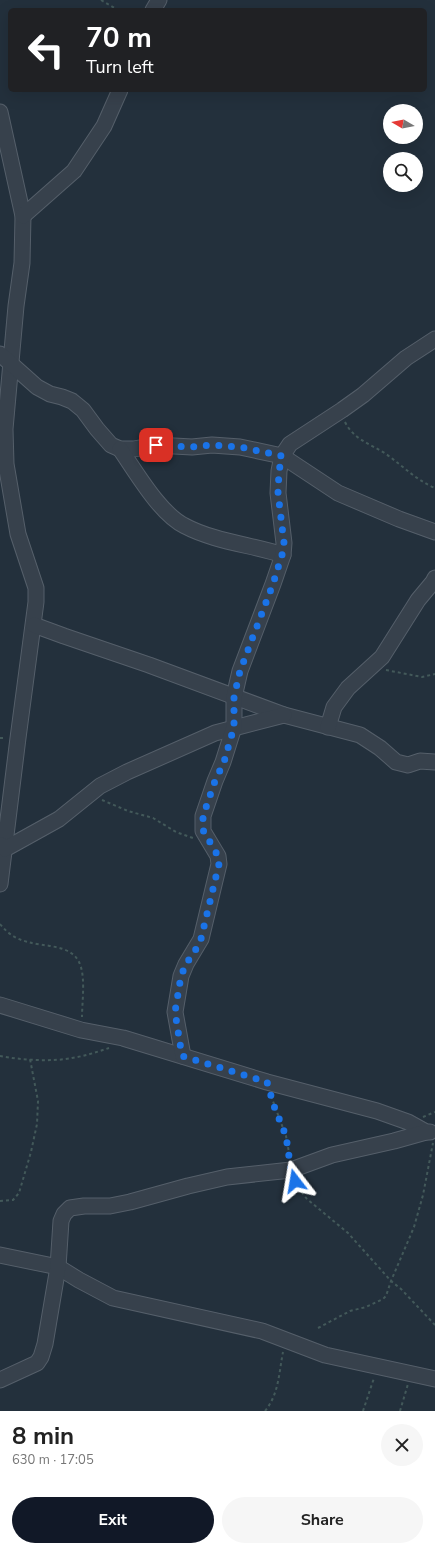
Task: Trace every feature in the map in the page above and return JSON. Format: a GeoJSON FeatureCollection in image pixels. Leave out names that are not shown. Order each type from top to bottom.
{"type":"FeatureCollection","features":[{"type":"Feature","properties":{"kind":"street"},"geometry":{"type":"LineString","coordinates":[[23,216],[74,171],[104,126],[119,92]]}},
{"type":"Feature","properties":{"kind":"street"},"geometry":{"type":"LineString","coordinates":[[0,112],[23,216],[22,263],[16,306],[5,429],[6,464],[18,534],[36,588],[34,624],[2,847],[0,884]]}},
{"type":"Feature","properties":{"kind":"street"},"geometry":{"type":"LineString","coordinates":[[182,1056],[175,1012],[183,968],[200,943],[219,864],[218,856],[203,830],[203,816],[215,781],[224,762],[234,727],[234,697],[240,671],[273,584],[282,555],[284,543],[278,493],[279,471],[282,456],[290,444],[342,410],[406,358],[435,339]]}},
{"type":"Feature","properties":{"kind":"street"},"geometry":{"type":"LineString","coordinates":[[0,354],[37,387],[50,394],[72,401],[83,410],[111,445],[120,449],[134,449],[156,445],[192,447],[212,445],[240,447],[282,456],[338,493],[399,519],[435,532]]}},
{"type":"Feature","properties":{"kind":"street"},"geometry":{"type":"LineString","coordinates":[[120,449],[163,509],[184,526],[232,542],[282,555]]}},
{"type":"Feature","properties":{"kind":"street"},"geometry":{"type":"LineString","coordinates":[[328,727],[334,707],[348,688],[382,657],[418,600],[435,578]]}},
{"type":"Feature","properties":{"kind":"street"},"geometry":{"type":"LineString","coordinates":[[34,624],[234,697],[284,714],[365,738],[380,748],[396,762],[408,765],[420,761],[435,762]]}},
{"type":"Feature","properties":{"kind":"street"},"geometry":{"type":"LineString","coordinates":[[2,847],[59,819],[100,786],[127,772],[184,746],[234,727],[284,714]]}},
{"type":"Feature","properties":{"kind":"street"},"geometry":{"type":"LineString","coordinates":[[0,1005],[81,1030],[123,1038],[267,1082],[377,1111],[408,1122],[432,1133]]}},
{"type":"Feature","properties":{"kind":"street"},"geometry":{"type":"LineString","coordinates":[[0,1380],[37,1363],[41,1357],[45,1344],[58,1267],[61,1221],[64,1214],[70,1208],[84,1206],[110,1206],[227,1177],[291,1170],[332,1156],[432,1133]]}},
{"type":"Feature","properties":{"kind":"street"},"geometry":{"type":"LineString","coordinates":[[0,1255],[58,1267],[113,1298],[262,1331],[325,1355],[435,1379]]}},
{"type":"Feature","properties":{"kind":"path"},"geometry":{"type":"LineString","coordinates":[[101,0],[115,8]]}},
{"type":"Feature","properties":{"kind":"path"},"geometry":{"type":"LineString","coordinates":[[342,410],[350,432],[364,443],[385,454],[422,482],[435,488]]}},
{"type":"Feature","properties":{"kind":"path"},"geometry":{"type":"LineString","coordinates":[[368,670],[388,670],[422,677],[435,674]]}},
{"type":"Feature","properties":{"kind":"path"},"geometry":{"type":"LineString","coordinates":[[89,794],[128,811],[154,818],[176,832],[212,844]]}},
{"type":"Feature","properties":{"kind":"path"},"geometry":{"type":"LineString","coordinates":[[0,924],[6,932],[14,937],[29,943],[64,950],[74,956],[78,961],[81,969],[83,988],[81,1030]]}},
{"type":"Feature","properties":{"kind":"path"},"geometry":{"type":"LineString","coordinates":[[0,1056],[59,1060],[72,1058],[115,1046],[123,1038]]}},
{"type":"Feature","properties":{"kind":"path"},"geometry":{"type":"LineString","coordinates":[[0,1201],[13,1200],[19,1193],[37,1124],[38,1101],[30,1059]]}},
{"type":"Feature","properties":{"kind":"path"},"geometry":{"type":"LineString","coordinates":[[267,1082],[274,1106],[286,1136],[291,1170],[299,1189],[307,1199],[348,1233],[391,1281],[401,1289],[435,1325]]}},
{"type":"Feature","properties":{"kind":"path"},"geometry":{"type":"LineString","coordinates":[[318,1328],[350,1311],[383,1299],[386,1296],[414,1227],[425,1188],[432,1133]]}},
{"type":"Feature","properties":{"kind":"path"},"geometry":{"type":"LineString","coordinates":[[265,1411],[269,1407],[278,1386],[285,1339]]}},
{"type":"Feature","properties":{"kind":"path"},"geometry":{"type":"LineString","coordinates":[[363,1411],[372,1388],[377,1367]]}},
{"type":"Feature","properties":{"kind":"path"},"geometry":{"type":"LineString","coordinates":[[400,1411],[411,1374]]}},
{"type":"Feature","properties":{"kind":"route"},"geometry":{"type":"LineString","coordinates":[[156,445],[192,447],[212,445],[240,447],[282,456],[279,471],[278,493],[284,543],[282,555],[273,584],[240,671],[234,697],[234,727],[224,762],[215,781],[203,816],[203,830],[218,856],[219,864],[200,943],[183,968],[175,1012],[182,1056],[267,1082],[274,1106],[286,1136],[291,1170],[295,1181]]}}]}
